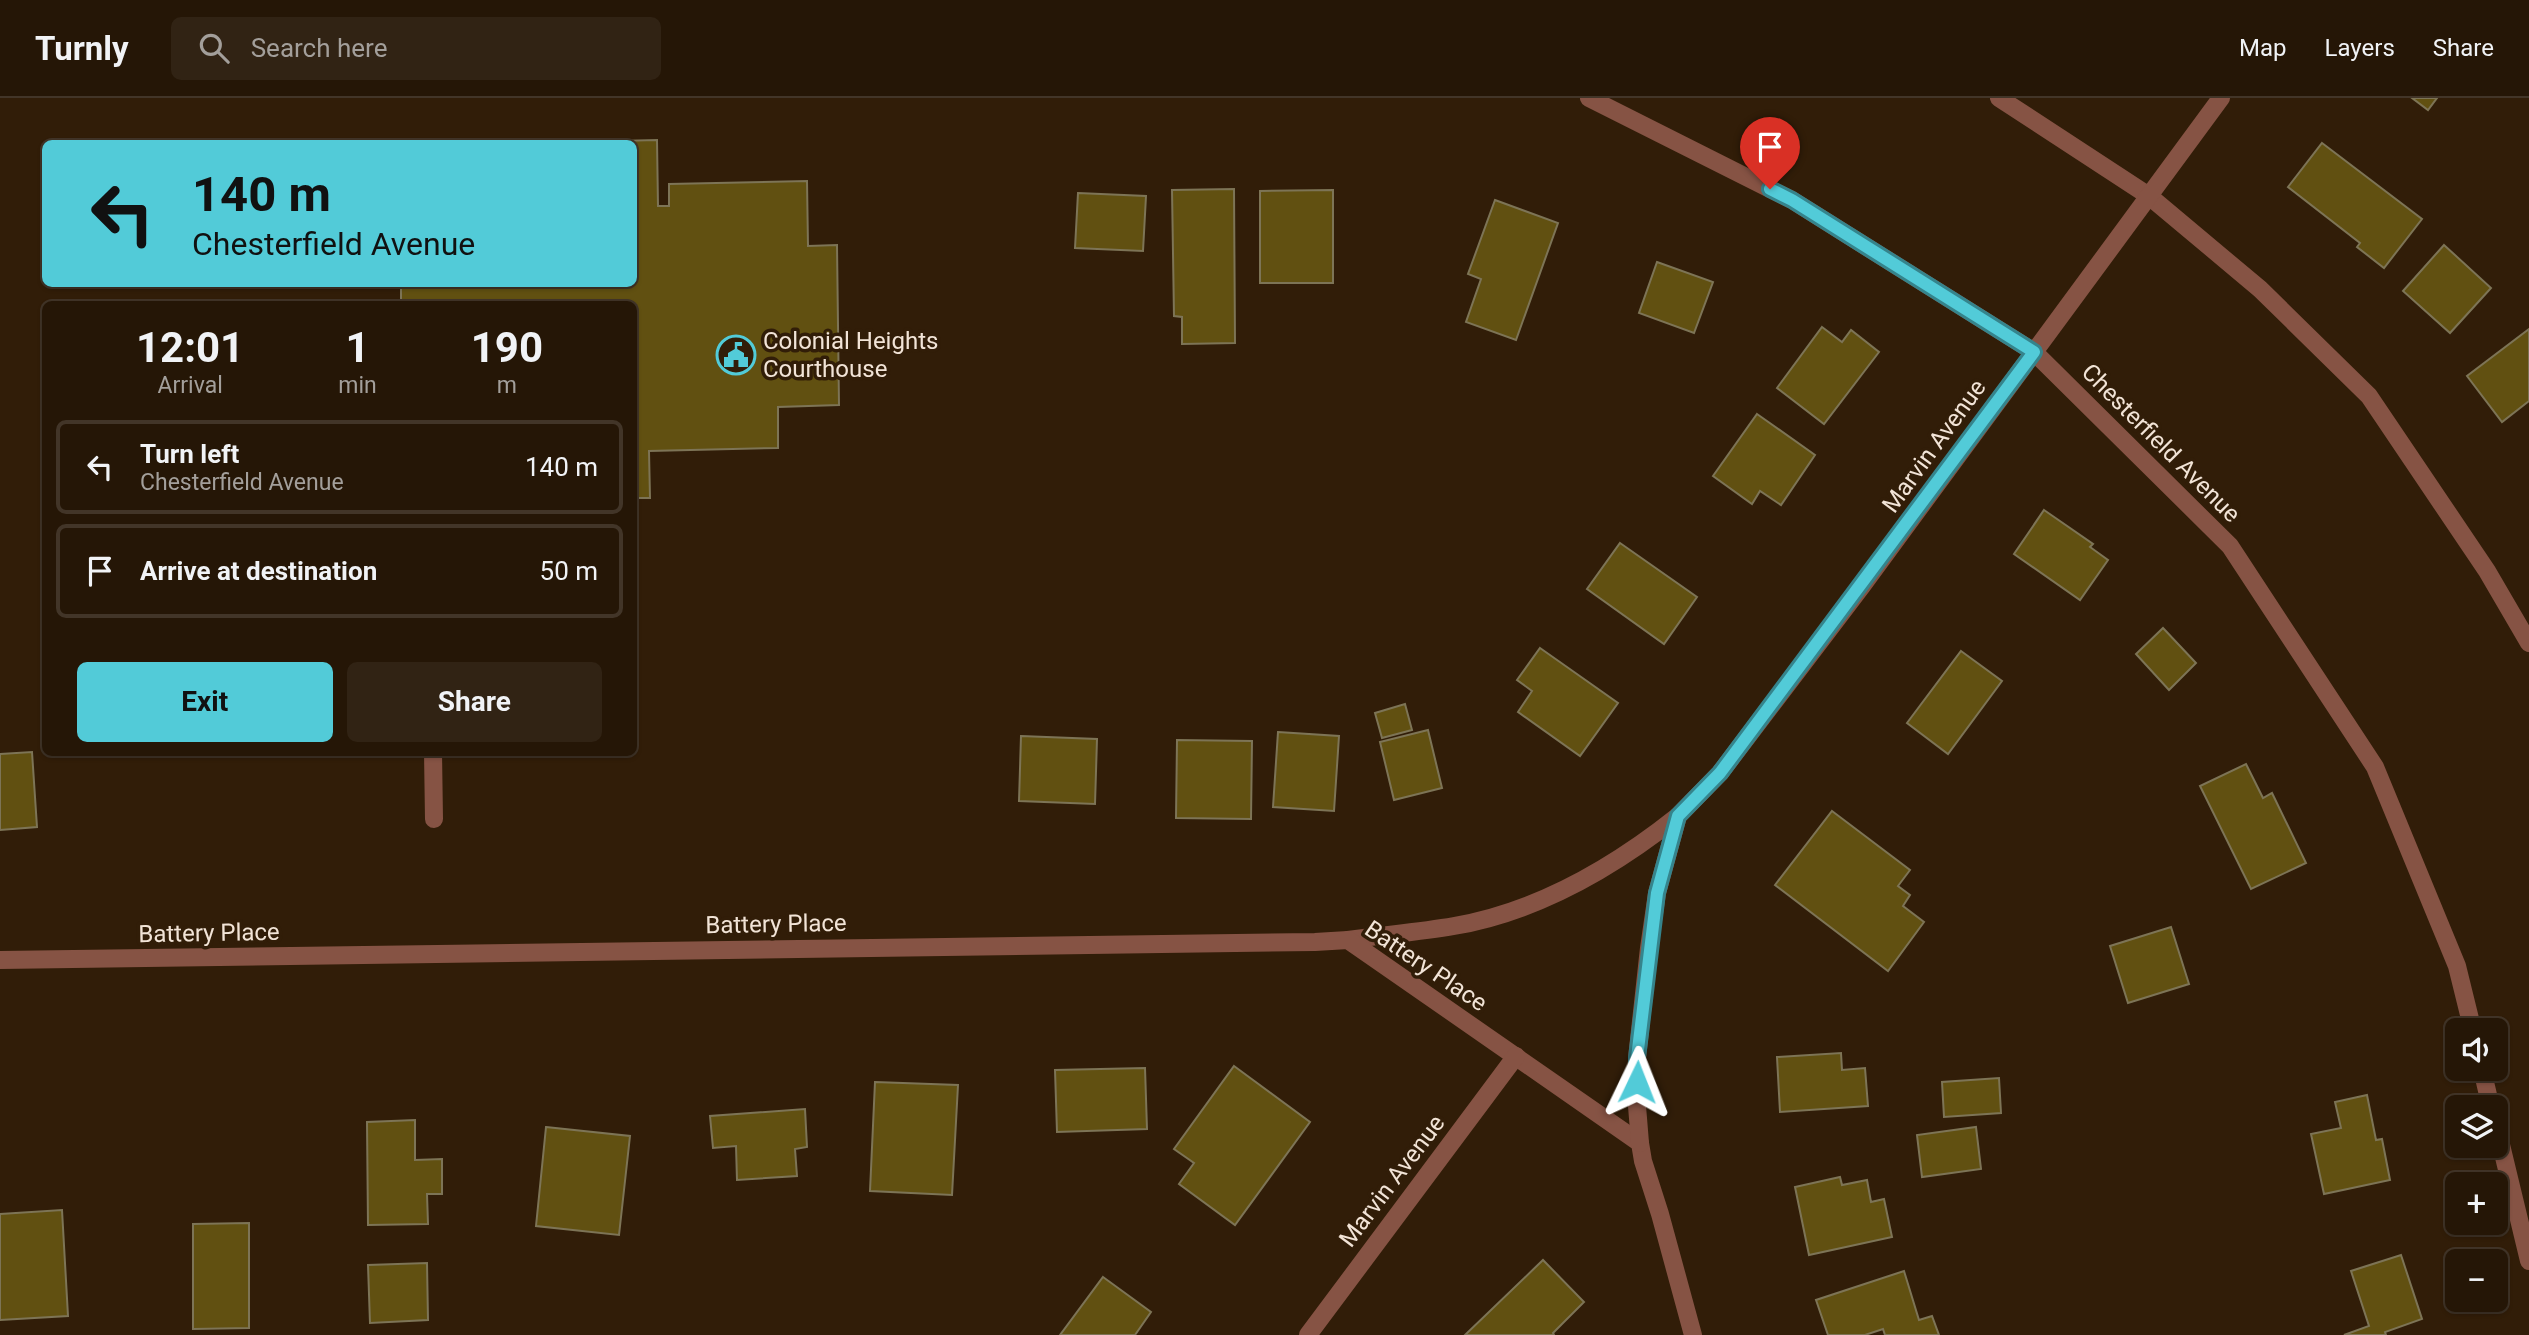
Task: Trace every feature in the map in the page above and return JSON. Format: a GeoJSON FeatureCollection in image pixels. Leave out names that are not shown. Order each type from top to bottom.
{"type":"FeatureCollection","features":[{"type":"Feature","properties":{"kind":"street","name":"Chesterfield Avenue"},"geometry":{"type":"LineString","coordinates":[[1589,98],[1792,200],[2034,352],[2231,546],[2375,767],[2457,966],[2470,1018]]}},
{"type":"Feature","properties":{"kind":"street"},"geometry":{"type":"LineString","coordinates":[[1999,98],[2149,196],[2260,289],[2369,396],[2487,570],[2529,643]]}},
{"type":"Feature","properties":{"kind":"street","name":"Marvin Avenue"},"geometry":{"type":"LineString","coordinates":[[1348,940],[1456,926],[1518,908],[1588,876],[1644,843],[1678,816],[1720,773],[2221,98]]}},
{"type":"Feature","properties":{"kind":"street"},"geometry":{"type":"LineString","coordinates":[[433,756],[434,819]]}},
{"type":"Feature","properties":{"kind":"street","name":"Marvin Avenue"},"geometry":{"type":"LineString","coordinates":[[1678,816],[1657,893],[1647,962],[1637,1058],[1637,1106],[1643,1161],[1693,1335]]}},
{"type":"Feature","properties":{"kind":"street","name":"Battery Place"},"geometry":{"type":"LineString","coordinates":[[0,960],[1348,940],[1640,1143]]}},
{"type":"Feature","properties":{"kind":"street","name":"Marvin Avenue"},"geometry":{"type":"LineString","coordinates":[[1308,1335],[1516,1056]]}},
{"type":"Feature","properties":{"kind":"street"},"geometry":{"type":"LineString","coordinates":[[2504,1158],[2529,1261]]}},
{"type":"Feature","properties":{"kind":"building"},"geometry":{"type":"Polygon","coordinates":[[[2412,98],[2437,98],[2428,110],[2412,98]]]}},
{"type":"Feature","properties":{"kind":"building","name":"Colonial Heights Courthouse"},"geometry":{"type":"Polygon","coordinates":[[[637,140],[657,140],[658,206],[669,206],[669,184],[807,181],[808,246],[837,245],[839,405],[778,407],[778,448],[649,451],[650,498],[637,498],[637,301],[401,301],[401,287],[637,287],[637,140]]]}},
{"type":"Feature","properties":{"kind":"building"},"geometry":{"type":"Polygon","coordinates":[[[2322,143],[2422,219],[2384,268],[2357,247],[2360,243],[2288,187],[2322,143]]]}},
{"type":"Feature","properties":{"kind":"building"},"geometry":{"type":"Polygon","coordinates":[[[1234,189],[1235,343],[1182,344],[1182,317],[1174,316],[1172,190],[1234,189]]]}},
{"type":"Feature","properties":{"kind":"building"},"geometry":{"type":"Polygon","coordinates":[[[1333,190],[1333,283],[1260,283],[1260,191],[1333,190]]]}},
{"type":"Feature","properties":{"kind":"building"},"geometry":{"type":"Polygon","coordinates":[[[1078,193],[1146,196],[1143,251],[1075,248],[1078,193]]]}},
{"type":"Feature","properties":{"kind":"building"},"geometry":{"type":"Polygon","coordinates":[[[1495,200],[1558,223],[1516,340],[1466,322],[1481,279],[1468,274],[1495,200]]]}},
{"type":"Feature","properties":{"kind":"building"},"geometry":{"type":"Polygon","coordinates":[[[2444,245],[2491,288],[2450,333],[2403,291],[2444,245]]]}},
{"type":"Feature","properties":{"kind":"building"},"geometry":{"type":"Polygon","coordinates":[[[1657,262],[1713,282],[1694,333],[1639,313],[1657,262]]]}},
{"type":"Feature","properties":{"kind":"building"},"geometry":{"type":"Polygon","coordinates":[[[1822,327],[1842,342],[1851,330],[1879,352],[1824,424],[1777,388],[1822,327]]]}},
{"type":"Feature","properties":{"kind":"building"},"geometry":{"type":"Polygon","coordinates":[[[2529,329],[2529,401],[2502,422],[2467,376],[2529,329]]]}},
{"type":"Feature","properties":{"kind":"building"},"geometry":{"type":"Polygon","coordinates":[[[1757,414],[1815,455],[1781,505],[1760,491],[1752,504],[1713,476],[1757,414]]]}},
{"type":"Feature","properties":{"kind":"building"},"geometry":{"type":"Polygon","coordinates":[[[2044,510],[2093,544],[2090,547],[2108,560],[2080,600],[2014,554],[2044,510]]]}},
{"type":"Feature","properties":{"kind":"building"},"geometry":{"type":"Polygon","coordinates":[[[1620,543],[1697,597],[1664,644],[1587,589],[1620,543]]]}},
{"type":"Feature","properties":{"kind":"building"},"geometry":{"type":"Polygon","coordinates":[[[2163,628],[2196,663],[2169,690],[2136,654],[2163,628]]]}},
{"type":"Feature","properties":{"kind":"building"},"geometry":{"type":"Polygon","coordinates":[[[1540,648],[1618,703],[1580,756],[1518,712],[1532,691],[1517,680],[1540,648]]]}},
{"type":"Feature","properties":{"kind":"building"},"geometry":{"type":"Polygon","coordinates":[[[1961,651],[2002,681],[1948,754],[1907,723],[1961,651]]]}},
{"type":"Feature","properties":{"kind":"building"},"geometry":{"type":"Polygon","coordinates":[[[1405,704],[1412,730],[1382,738],[1375,713],[1405,704]]]}},
{"type":"Feature","properties":{"kind":"building"},"geometry":{"type":"Polygon","coordinates":[[[1428,730],[1442,788],[1394,800],[1380,742],[1428,730]]]}},
{"type":"Feature","properties":{"kind":"building"},"geometry":{"type":"Polygon","coordinates":[[[1278,732],[1339,736],[1334,811],[1273,807],[1278,732]]]}},
{"type":"Feature","properties":{"kind":"building"},"geometry":{"type":"Polygon","coordinates":[[[1021,736],[1097,739],[1095,804],[1019,801],[1021,736]]]}},
{"type":"Feature","properties":{"kind":"building"},"geometry":{"type":"Polygon","coordinates":[[[1177,740],[1252,741],[1251,819],[1176,818],[1177,740]]]}},
{"type":"Feature","properties":{"kind":"building"},"geometry":{"type":"Polygon","coordinates":[[[32,752],[37,827],[0,830],[0,754],[32,752]]]}},
{"type":"Feature","properties":{"kind":"building"},"geometry":{"type":"Polygon","coordinates":[[[2246,764],[2263,798],[2272,793],[2306,863],[2251,889],[2200,786],[2246,764]]]}},
{"type":"Feature","properties":{"kind":"building"},"geometry":{"type":"Polygon","coordinates":[[[1832,811],[1910,870],[1898,886],[1910,895],[1903,906],[1924,922],[1888,971],[1775,885],[1832,811]]]}},
{"type":"Feature","properties":{"kind":"building"},"geometry":{"type":"Polygon","coordinates":[[[2171,927],[2189,984],[2128,1003],[2110,946],[2171,927]]]}},
{"type":"Feature","properties":{"kind":"building"},"geometry":{"type":"Polygon","coordinates":[[[1841,1053],[1842,1070],[1865,1068],[1868,1106],[1780,1112],[1777,1057],[1841,1053]]]}},
{"type":"Feature","properties":{"kind":"building"},"geometry":{"type":"Polygon","coordinates":[[[1234,1066],[1310,1122],[1235,1225],[1179,1184],[1194,1163],[1174,1149],[1234,1066]]]}},
{"type":"Feature","properties":{"kind":"building"},"geometry":{"type":"Polygon","coordinates":[[[1145,1068],[1147,1129],[1057,1132],[1055,1070],[1145,1068]]]}},
{"type":"Feature","properties":{"kind":"building"},"geometry":{"type":"Polygon","coordinates":[[[1999,1078],[2001,1113],[1944,1117],[1942,1082],[1999,1078]]]}},
{"type":"Feature","properties":{"kind":"building"},"geometry":{"type":"Polygon","coordinates":[[[875,1082],[958,1085],[952,1195],[870,1191],[875,1082]]]}},
{"type":"Feature","properties":{"kind":"building"},"geometry":{"type":"Polygon","coordinates":[[[2367,1095],[2376,1140],[2382,1139],[2390,1180],[2324,1194],[2311,1134],[2341,1128],[2335,1102],[2367,1095]]]}},
{"type":"Feature","properties":{"kind":"building"},"geometry":{"type":"Polygon","coordinates":[[[805,1109],[807,1147],[795,1149],[797,1176],[737,1180],[736,1146],[713,1148],[710,1116],[805,1109]]]}},
{"type":"Feature","properties":{"kind":"building"},"geometry":{"type":"Polygon","coordinates":[[[415,1120],[415,1160],[442,1159],[442,1194],[427,1194],[428,1224],[368,1225],[367,1122],[415,1120]]]}},
{"type":"Feature","properties":{"kind":"building"},"geometry":{"type":"Polygon","coordinates":[[[546,1127],[630,1136],[619,1235],[536,1226],[546,1127]]]}},
{"type":"Feature","properties":{"kind":"building"},"geometry":{"type":"Polygon","coordinates":[[[1976,1127],[1981,1169],[1922,1177],[1917,1135],[1976,1127]]]}},
{"type":"Feature","properties":{"kind":"building"},"geometry":{"type":"Polygon","coordinates":[[[1840,1177],[1842,1185],[1867,1180],[1871,1202],[1884,1199],[1892,1237],[1809,1255],[1795,1187],[1840,1177]]]}},
{"type":"Feature","properties":{"kind":"building"},"geometry":{"type":"Polygon","coordinates":[[[62,1210],[68,1316],[0,1320],[0,1214],[62,1210]]]}},
{"type":"Feature","properties":{"kind":"building"},"geometry":{"type":"Polygon","coordinates":[[[249,1223],[249,1328],[193,1329],[193,1224],[249,1223]]]}},
{"type":"Feature","properties":{"kind":"building"},"geometry":{"type":"Polygon","coordinates":[[[2401,1255],[2422,1319],[2385,1332],[2386,1335],[2344,1335],[2369,1326],[2351,1271],[2401,1255]]]}},
{"type":"Feature","properties":{"kind":"building"},"geometry":{"type":"Polygon","coordinates":[[[1543,1260],[1584,1302],[1554,1335],[1465,1335],[1543,1260]]]}},
{"type":"Feature","properties":{"kind":"building"},"geometry":{"type":"Polygon","coordinates":[[[427,1263],[428,1320],[370,1323],[368,1265],[427,1263]]]}},
{"type":"Feature","properties":{"kind":"building"},"geometry":{"type":"Polygon","coordinates":[[[1904,1271],[1919,1320],[1932,1316],[1939,1335],[1885,1335],[1883,1329],[1865,1335],[1828,1335],[1816,1300],[1904,1271]]]}},
{"type":"Feature","properties":{"kind":"building"},"geometry":{"type":"Polygon","coordinates":[[[1103,1277],[1151,1312],[1135,1335],[1060,1335],[1103,1277]]]}},
{"type":"Feature","properties":{"kind":"place","name":"Colonial Heights Courthouse"},"geometry":{"type":"Point","coordinates":[736,355]}},
{"type":"Feature","properties":{"kind":"route"},"geometry":{"type":"LineString","coordinates":[[1637,1082],[1637,1058],[1657,893],[1678,816],[1720,773],[2034,352],[1792,200],[1770,189]]}}]}
